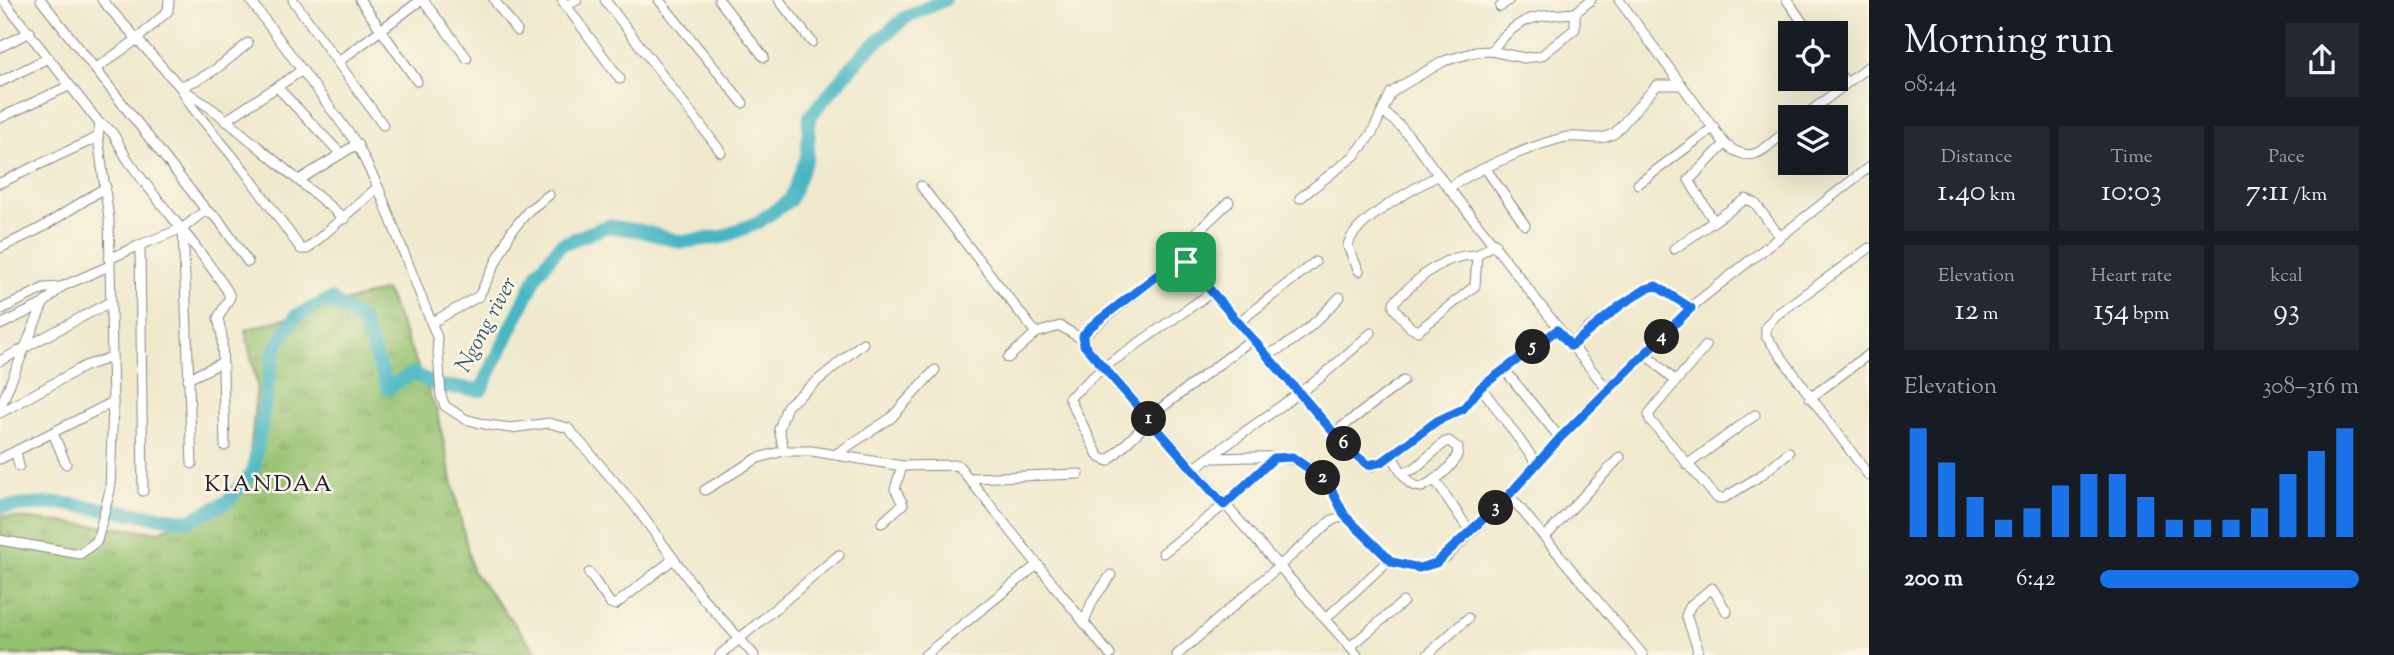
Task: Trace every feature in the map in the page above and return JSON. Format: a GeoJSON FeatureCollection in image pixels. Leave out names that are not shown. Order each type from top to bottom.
{"type":"FeatureCollection","features":[{"type":"Feature","properties":{"kind":"street"},"geometry":{"type":"LineString","coordinates":[[3,0],[100,124],[110,130],[134,167],[210,263],[230,297],[218,313],[225,446]]}},
{"type":"Feature","properties":{"kind":"street"},"geometry":{"type":"LineString","coordinates":[[41,0],[206,210],[218,219],[248,262]]}},
{"type":"Feature","properties":{"kind":"street"},"geometry":{"type":"LineString","coordinates":[[102,0],[181,87],[345,219]]}},
{"type":"Feature","properties":{"kind":"street"},"geometry":{"type":"LineString","coordinates":[[95,69],[136,40],[168,11],[169,0]]}},
{"type":"Feature","properties":{"kind":"street"},"geometry":{"type":"LineString","coordinates":[[250,0],[357,144],[378,187],[431,323],[441,365],[441,396],[451,412],[488,425],[512,428],[549,422],[568,428],[632,502],[672,560],[754,655]]}},
{"type":"Feature","properties":{"kind":"street"},"geometry":{"type":"LineString","coordinates":[[293,0],[383,125]]}},
{"type":"Feature","properties":{"kind":"street"},"geometry":{"type":"LineString","coordinates":[[360,0],[417,81]]}},
{"type":"Feature","properties":{"kind":"street"},"geometry":{"type":"LineString","coordinates":[[338,62],[422,0],[467,58]]}},
{"type":"Feature","properties":{"kind":"street"},"geometry":{"type":"LineString","coordinates":[[494,0],[517,31]]}},
{"type":"Feature","properties":{"kind":"street"},"geometry":{"type":"LineString","coordinates":[[577,0],[564,3],[620,79]]}},
{"type":"Feature","properties":{"kind":"street"},"geometry":{"type":"LineString","coordinates":[[605,0],[721,152]]}},
{"type":"Feature","properties":{"kind":"street"},"geometry":{"type":"LineString","coordinates":[[659,0],[743,103]]}},
{"type":"Feature","properties":{"kind":"street"},"geometry":{"type":"LineString","coordinates":[[719,0],[764,57]]}},
{"type":"Feature","properties":{"kind":"street"},"geometry":{"type":"LineString","coordinates":[[779,0],[811,42]]}},
{"type":"Feature","properties":{"kind":"street"},"geometry":{"type":"LineString","coordinates":[[1500,7],[1509,0]]}},
{"type":"Feature","properties":{"kind":"street"},"geometry":{"type":"LineString","coordinates":[[1491,51],[1523,20],[1576,13],[1591,0]]}},
{"type":"Feature","properties":{"kind":"street"},"geometry":{"type":"LineString","coordinates":[[1619,0],[1725,144],[1746,157],[1760,151],[1778,137]]}},
{"type":"Feature","properties":{"kind":"street"},"geometry":{"type":"LineString","coordinates":[[1787,0],[1802,21]]}},
{"type":"Feature","properties":{"kind":"street"},"geometry":{"type":"LineString","coordinates":[[1300,198],[1354,155],[1383,112],[1391,93],[1401,86],[1444,61],[1491,51],[1524,58],[1541,56],[1575,29],[1576,13]]}},
{"type":"Feature","properties":{"kind":"street"},"geometry":{"type":"LineString","coordinates":[[0,47],[30,32]]}},
{"type":"Feature","properties":{"kind":"street"},"geometry":{"type":"LineString","coordinates":[[181,87],[218,69],[248,43]]}},
{"type":"Feature","properties":{"kind":"street"},"geometry":{"type":"LineString","coordinates":[[0,82],[48,58]]}},
{"type":"Feature","properties":{"kind":"street"},"geometry":{"type":"LineString","coordinates":[[1848,82],[1869,66]]}},
{"type":"Feature","properties":{"kind":"street"},"geometry":{"type":"LineString","coordinates":[[225,121],[301,71]]}},
{"type":"Feature","properties":{"kind":"street"},"geometry":{"type":"LineString","coordinates":[[1448,188],[1465,176],[1564,137],[1606,138],[1615,133],[1657,85],[1682,85]]}},
{"type":"Feature","properties":{"kind":"street"},"geometry":{"type":"LineString","coordinates":[[0,118],[69,86]]}},
{"type":"Feature","properties":{"kind":"street"},"geometry":{"type":"LineString","coordinates":[[181,87],[192,107],[265,198],[299,248],[307,249],[345,219],[378,187]]}},
{"type":"Feature","properties":{"kind":"street"},"geometry":{"type":"LineString","coordinates":[[277,87],[341,154]]}},
{"type":"Feature","properties":{"kind":"street"},"geometry":{"type":"LineString","coordinates":[[1818,105],[1836,91]]}},
{"type":"Feature","properties":{"kind":"street"},"geometry":{"type":"LineString","coordinates":[[1383,112],[1403,129],[1495,243],[1557,330],[1608,390]]}},
{"type":"Feature","properties":{"kind":"street"},"geometry":{"type":"LineString","coordinates":[[0,540],[72,554],[89,550],[98,536],[110,490],[113,357],[106,187],[98,137],[100,124]]}},
{"type":"Feature","properties":{"kind":"street"},"geometry":{"type":"LineString","coordinates":[[1638,184],[1714,127]]}},
{"type":"Feature","properties":{"kind":"street"},"geometry":{"type":"LineString","coordinates":[[0,183],[98,137]]}},
{"type":"Feature","properties":{"kind":"street"},"geometry":{"type":"LineString","coordinates":[[299,180],[357,144]]}},
{"type":"Feature","properties":{"kind":"street"},"geometry":{"type":"LineString","coordinates":[[1713,220],[1689,180],[1725,144]]}},
{"type":"Feature","properties":{"kind":"street"},"geometry":{"type":"LineString","coordinates":[[1207,458],[1292,457],[1327,481],[1345,516],[1389,560],[1419,568],[1436,563],[1509,495],[1560,438],[1691,308],[1869,167]]}},
{"type":"Feature","properties":{"kind":"street"},"geometry":{"type":"LineString","coordinates":[[1486,169],[1525,225]]}},
{"type":"Feature","properties":{"kind":"street"},"geometry":{"type":"LineString","coordinates":[[1359,271],[1348,247],[1351,235],[1394,201],[1439,175]]}},
{"type":"Feature","properties":{"kind":"street"},"geometry":{"type":"LineString","coordinates":[[921,186],[1036,333]]}},
{"type":"Feature","properties":{"kind":"street"},"geometry":{"type":"LineString","coordinates":[[0,248],[41,228],[106,187]]}},
{"type":"Feature","properties":{"kind":"street"},"geometry":{"type":"LineString","coordinates":[[431,323],[479,296],[511,232],[529,210],[548,195]]}},
{"type":"Feature","properties":{"kind":"street"},"geometry":{"type":"LineString","coordinates":[[1674,249],[1742,201],[1750,200],[1780,237]]}},
{"type":"Feature","properties":{"kind":"street"},"geometry":{"type":"LineString","coordinates":[[1181,261],[1178,250],[1229,202]]}},
{"type":"Feature","properties":{"kind":"street"},"geometry":{"type":"LineString","coordinates":[[0,325],[43,304],[61,288],[109,262],[183,228],[206,210]]}},
{"type":"Feature","properties":{"kind":"street"},"geometry":{"type":"LineString","coordinates":[[183,228],[192,464]]}},
{"type":"Feature","properties":{"kind":"street"},"geometry":{"type":"LineString","coordinates":[[1477,256],[1475,286],[1418,331],[1411,328],[1394,308],[1394,302],[1411,286],[1445,260],[1457,256],[1477,256],[1495,243]]}},
{"type":"Feature","properties":{"kind":"street"},"geometry":{"type":"LineString","coordinates":[[140,246],[143,491]]}},
{"type":"Feature","properties":{"kind":"street"},"geometry":{"type":"LineString","coordinates":[[1869,248],[1776,315],[1766,327],[1770,345],[1865,465],[1869,476]]}},
{"type":"Feature","properties":{"kind":"street"},"geometry":{"type":"LineString","coordinates":[[1082,339],[1086,331],[1174,262],[1186,262],[1334,433],[1368,465],[1392,456],[1437,421],[1463,409],[1481,387],[1557,330]]}},
{"type":"Feature","properties":{"kind":"street"},"geometry":{"type":"LineString","coordinates":[[1239,322],[1314,262]]}},
{"type":"Feature","properties":{"kind":"street"},"geometry":{"type":"LineString","coordinates":[[1571,346],[1590,328],[1646,289],[1656,286],[1691,308]]}},
{"type":"Feature","properties":{"kind":"street"},"geometry":{"type":"LineString","coordinates":[[1209,287],[1208,295],[1104,368],[1069,398],[1099,457],[1108,461],[1140,430],[1148,418],[1252,338]]}},
{"type":"Feature","properties":{"kind":"street"},"geometry":{"type":"LineString","coordinates":[[0,310],[44,288],[61,288]]}},
{"type":"Feature","properties":{"kind":"street"},"geometry":{"type":"LineString","coordinates":[[1266,355],[1277,351],[1298,335],[1340,298]]}},
{"type":"Feature","properties":{"kind":"street"},"geometry":{"type":"LineString","coordinates":[[0,361],[110,302]]}},
{"type":"Feature","properties":{"kind":"street"},"geometry":{"type":"LineString","coordinates":[[0,411],[43,304]]}},
{"type":"Feature","properties":{"kind":"street"},"geometry":{"type":"LineString","coordinates":[[1008,358],[1036,333],[1060,326],[1082,339],[1104,368],[1357,655]]}},
{"type":"Feature","properties":{"kind":"street"},"geometry":{"type":"LineString","coordinates":[[1193,469],[1320,378],[1371,333]]}},
{"type":"Feature","properties":{"kind":"street"},"geometry":{"type":"LineString","coordinates":[[784,451],[779,429],[787,406],[863,343]]}},
{"type":"Feature","properties":{"kind":"street"},"geometry":{"type":"LineString","coordinates":[[1706,346],[1674,380],[1648,417],[1714,495],[1722,499],[1760,476],[1789,452]]}},
{"type":"Feature","properties":{"kind":"street"},"geometry":{"type":"LineString","coordinates":[[1645,353],[1674,380]]}},
{"type":"Feature","properties":{"kind":"street"},"geometry":{"type":"LineString","coordinates":[[1810,398],[1869,354]]}},
{"type":"Feature","properties":{"kind":"street"},"geometry":{"type":"LineString","coordinates":[[0,411],[85,366],[113,357]]}},
{"type":"Feature","properties":{"kind":"street"},"geometry":{"type":"LineString","coordinates":[[188,379],[221,363]]}},
{"type":"Feature","properties":{"kind":"street"},"geometry":{"type":"LineString","coordinates":[[1504,369],[1560,438]]}},
{"type":"Feature","properties":{"kind":"street"},"geometry":{"type":"LineString","coordinates":[[836,454],[891,418],[935,370]]}},
{"type":"Feature","properties":{"kind":"street"},"geometry":{"type":"LineString","coordinates":[[1334,433],[1403,382]]}},
{"type":"Feature","properties":{"kind":"street"},"geometry":{"type":"LineString","coordinates":[[1481,387],[1537,464]]}},
{"type":"Feature","properties":{"kind":"street"},"geometry":{"type":"LineString","coordinates":[[0,458],[113,402]]}},
{"type":"Feature","properties":{"kind":"street"},"geometry":{"type":"LineString","coordinates":[[1687,465],[1755,415]]}},
{"type":"Feature","properties":{"kind":"street"},"geometry":{"type":"LineString","coordinates":[[53,433],[66,464]]}},
{"type":"Feature","properties":{"kind":"street"},"geometry":{"type":"LineString","coordinates":[[1392,456],[1402,473],[1416,488],[1435,480],[1459,451],[1449,440],[1413,469],[1402,473]]}},
{"type":"Feature","properties":{"kind":"street"},"geometry":{"type":"LineString","coordinates":[[16,451],[19,466]]}},
{"type":"Feature","properties":{"kind":"street"},"geometry":{"type":"LineString","coordinates":[[705,490],[758,458],[784,451],[836,454],[902,466],[953,463],[970,478],[1110,655]]}},
{"type":"Feature","properties":{"kind":"street"},"geometry":{"type":"LineString","coordinates":[[1545,537],[1620,457]]}},
{"type":"Feature","properties":{"kind":"street"},"geometry":{"type":"LineString","coordinates":[[1163,553],[1224,505],[1274,458]]}},
{"type":"Feature","properties":{"kind":"street"},"geometry":{"type":"LineString","coordinates":[[882,523],[902,505],[895,489],[902,466]]}},
{"type":"Feature","properties":{"kind":"street"},"geometry":{"type":"LineString","coordinates":[[970,478],[1079,474]]}},
{"type":"Feature","properties":{"kind":"street"},"geometry":{"type":"LineString","coordinates":[[1435,480],[1471,533]]}},
{"type":"Feature","properties":{"kind":"street"},"geometry":{"type":"LineString","coordinates":[[1509,495],[1643,655]]}},
{"type":"Feature","properties":{"kind":"street"},"geometry":{"type":"LineString","coordinates":[[1177,655],[1332,520],[1345,516]]}},
{"type":"Feature","properties":{"kind":"street"},"geometry":{"type":"LineString","coordinates":[[720,655],[738,636],[839,555]]}},
{"type":"Feature","properties":{"kind":"street"},"geometry":{"type":"LineString","coordinates":[[589,573],[610,603],[615,605],[672,560]]}},
{"type":"Feature","properties":{"kind":"street"},"geometry":{"type":"LineString","coordinates":[[1325,619],[1389,560]]}},
{"type":"Feature","properties":{"kind":"street"},"geometry":{"type":"LineString","coordinates":[[925,655],[1038,565]]}},
{"type":"Feature","properties":{"kind":"street"},"geometry":{"type":"LineString","coordinates":[[1084,622],[1093,600],[1111,575]]}},
{"type":"Feature","properties":{"kind":"street"},"geometry":{"type":"LineString","coordinates":[[1696,655],[1698,649],[1687,621],[1688,610],[1712,588],[1727,612]]}},
{"type":"Feature","properties":{"kind":"street"},"geometry":{"type":"LineString","coordinates":[[1350,647],[1404,601]]}},
{"type":"Feature","properties":{"kind":"street"},"geometry":{"type":"LineString","coordinates":[[1427,655],[1468,618]]}},
{"type":"Feature","properties":{"kind":"green space"},"geometry":{"type":"Polygon","coordinates":[[[386,290],[437,412],[472,570],[539,655],[0,655],[0,516],[158,532],[246,491],[257,385],[245,330],[386,290]]]}},
{"type":"Feature","properties":{"kind":"waterway","name":"Ngong river"},"geometry":{"type":"LineString","coordinates":[[0,507],[60,503],[188,521],[227,502],[253,472],[274,350],[296,316],[331,299],[362,321],[388,388],[413,373],[438,386],[481,390],[538,273],[560,245],[607,226],[642,231],[681,242],[722,237],[757,223],[790,200],[807,157],[810,116],[862,55],[905,18],[944,0]]}},
{"type":"Feature","properties":{"kind":"district","name":"KIANDAA"},"geometry":{"type":"Point","coordinates":[269,483]}},
{"type":"Feature","properties":{"kind":"route"},"geometry":{"type":"LineString","coordinates":[[1174,262],[1186,262],[1347,448],[1364,463],[1373,466],[1392,456],[1437,421],[1463,409],[1481,387],[1557,330],[1571,346],[1621,305],[1646,289],[1653,290],[1656,286],[1691,308],[1560,438],[1509,495],[1446,558],[1419,568],[1392,562],[1383,556],[1359,527],[1345,516],[1327,481],[1292,457],[1274,458],[1224,505],[1084,345],[1082,339],[1089,328],[1174,262]]}}]}
